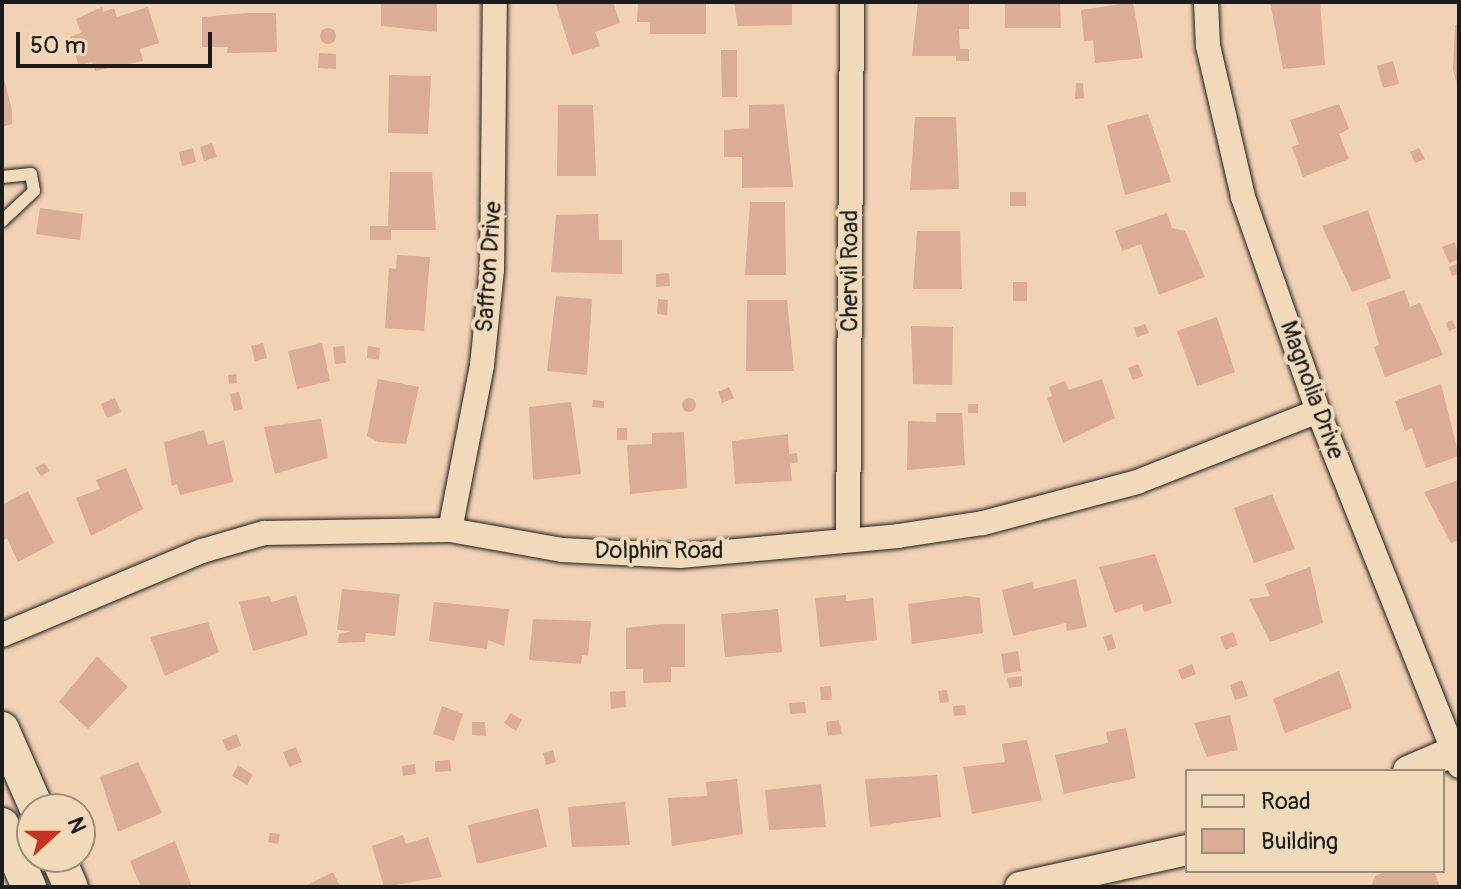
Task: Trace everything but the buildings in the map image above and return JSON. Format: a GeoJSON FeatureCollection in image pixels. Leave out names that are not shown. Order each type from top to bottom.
{"type":"FeatureCollection","features":[{"type":"Feature","properties":{"kind":"main road"},"geometry":{"type":"LineString","coordinates":[[2,729],[30,793]]}},
{"type":"Feature","properties":{"kind":"main road"},"geometry":{"type":"LineString","coordinates":[[2,825],[29,887]]}},
{"type":"Feature","properties":{"kind":"street","name":"Saffron Drive"},"geometry":{"type":"LineString","coordinates":[[450,530],[482,365],[492,270],[495,2]]}},
{"type":"Feature","properties":{"kind":"street","name":"Chervil Road"},"geometry":{"type":"LineString","coordinates":[[848,540],[852,2]]}},
{"type":"Feature","properties":{"kind":"street","name":"Magnolia Drive"},"geometry":{"type":"LineString","coordinates":[[1206,2],[1208,46],[1230,154],[1318,411],[1457,756]]}},
{"type":"Feature","properties":{"kind":"street","name":"Dolphin Road"},"geometry":{"type":"LineString","coordinates":[[2,635],[189,556],[264,533],[450,530],[507,543],[624,555],[680,556],[848,540],[1027,513],[1137,482],[1318,411]]}},
{"type":"Feature","properties":{"kind":"street"},"geometry":{"type":"LineString","coordinates":[[1415,769],[1457,756]]}},
{"type":"Feature","properties":{"kind":"street"},"geometry":{"type":"LineString","coordinates":[[1020,887],[1185,850]]}},
{"type":"Feature","properties":{"kind":"lane"},"geometry":{"type":"LineString","coordinates":[[2,177],[31,174],[34,191],[2,221]]}}]}
